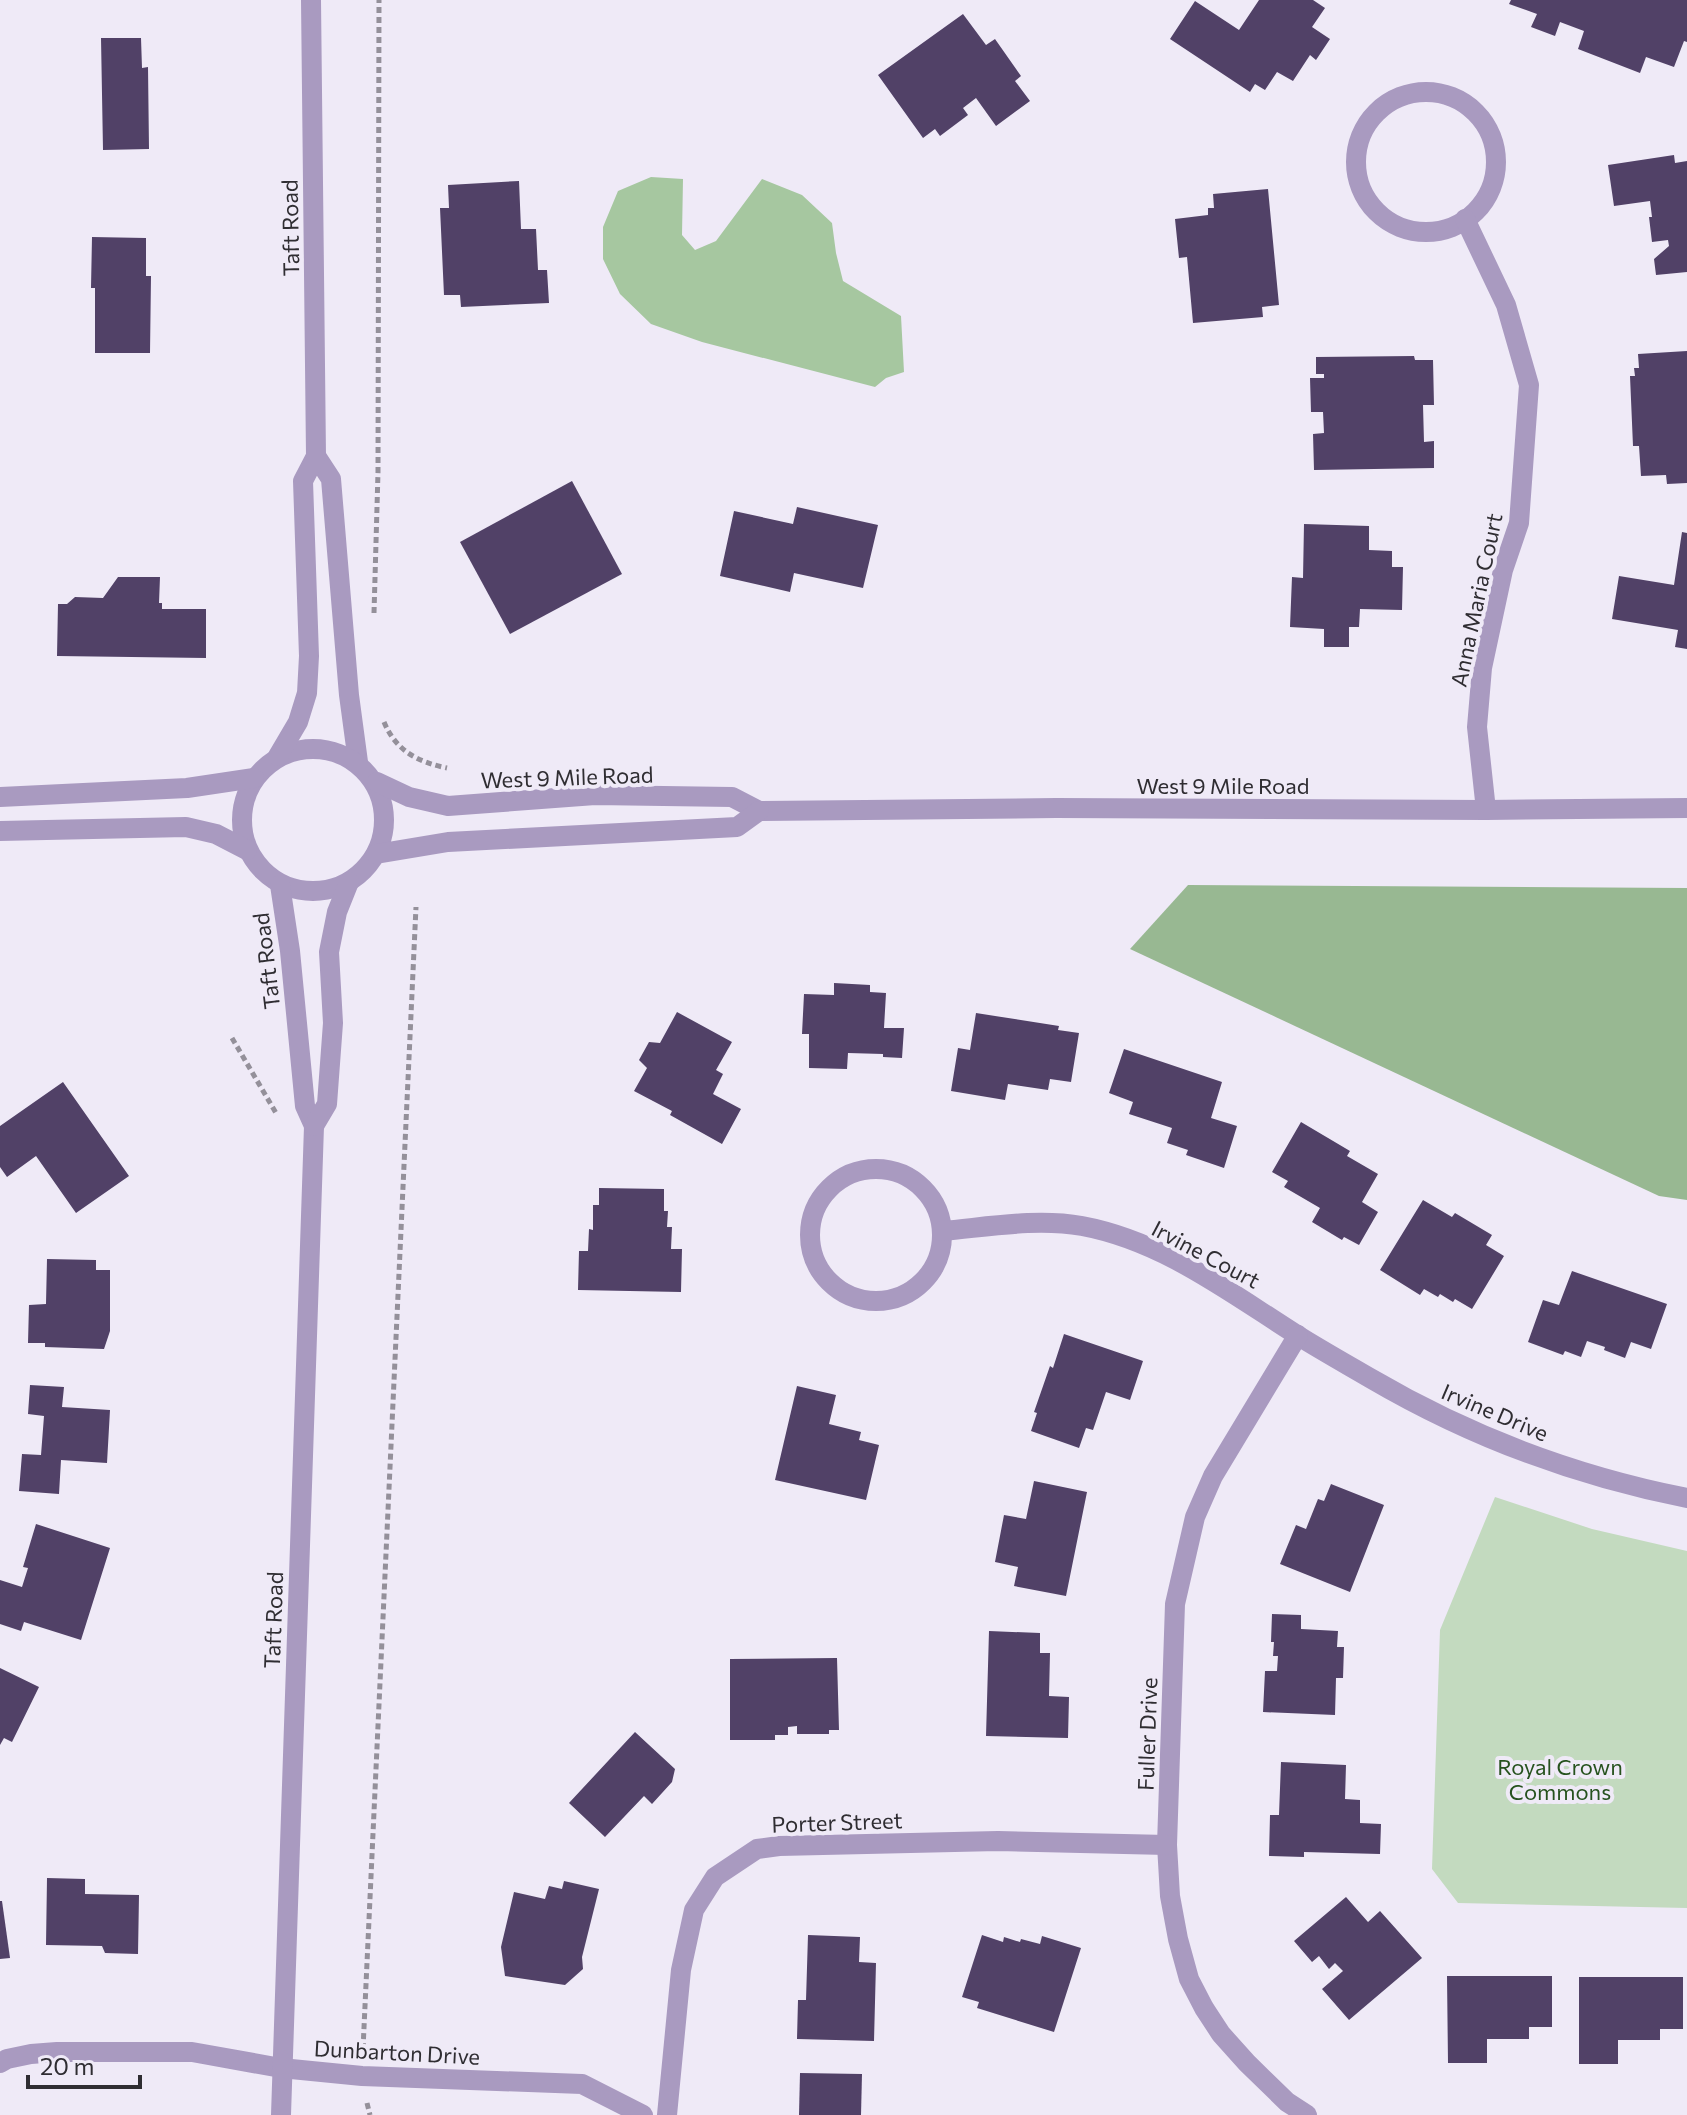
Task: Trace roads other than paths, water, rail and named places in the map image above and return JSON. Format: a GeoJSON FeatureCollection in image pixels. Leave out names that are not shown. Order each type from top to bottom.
{"type":"FeatureCollection","features":[{"type":"Feature","properties":{"kind":"street","name":"Taft Road"},"geometry":{"type":"LineString","coordinates":[[278,756],[298,722],[307,693],[309,656],[303,481],[316,456],[311,0]]}},
{"type":"Feature","properties":{"kind":"street"},"geometry":{"type":"LineString","coordinates":[[1435,92],[1456,98],[1474,111],[1488,128],[1496,149],[1496,173],[1488,195],[1465,219],[1453,226],[1429,232],[1405,229],[1384,218],[1368,200],[1358,178],[1356,154],[1364,130],[1375,115],[1392,101],[1413,93],[1435,92]]}},
{"type":"Feature","properties":{"kind":"street","name":"Anna Maria Court"},"geometry":{"type":"LineString","coordinates":[[1465,219],[1506,305],[1529,385],[1519,523],[1503,570],[1482,668],[1477,727],[1486,810]]}},
{"type":"Feature","properties":{"kind":"street","name":"Taft Road"},"geometry":{"type":"LineString","coordinates":[[316,456],[331,479],[349,695],[358,762]]}},
{"type":"Feature","properties":{"kind":"street"},"geometry":{"type":"LineString","coordinates":[[0,831],[186,827],[216,834],[247,850],[265,873],[280,885],[326,891],[349,882],[365,870],[376,854],[383,829],[384,807],[377,782],[358,762],[323,750],[295,751],[278,756],[264,765],[254,778],[245,800],[243,826],[247,850]]}},
{"type":"Feature","properties":{"kind":"street"},"geometry":{"type":"LineString","coordinates":[[0,797],[187,788],[254,778]]}},
{"type":"Feature","properties":{"kind":"street","name":"West 9 Mile Road"},"geometry":{"type":"LineString","coordinates":[[377,782],[409,797],[448,806],[595,795],[732,797],[759,811],[1687,808]]}},
{"type":"Feature","properties":{"kind":"street","name":"West 9 Mile Road"},"geometry":{"type":"LineString","coordinates":[[376,854],[448,842],[737,827],[759,811]]}},
{"type":"Feature","properties":{"kind":"street","name":"Taft Road"},"geometry":{"type":"LineString","coordinates":[[314,1126],[327,1104],[332,1059],[329,952],[337,912],[349,882]]}},
{"type":"Feature","properties":{"kind":"street","name":"Taft Road"},"geometry":{"type":"LineString","coordinates":[[280,885],[290,951],[305,1106],[314,1126],[281,2115]]}},
{"type":"Feature","properties":{"kind":"street"},"geometry":{"type":"LineString","coordinates":[[885,1169],[907,1176],[925,1190],[937,1209],[942,1231],[941,1252],[932,1271],[918,1287],[899,1298],[878,1302],[857,1300],[838,1290],[822,1275],[812,1257],[809,1235],[813,1212],[824,1193],[841,1178],[862,1170],[885,1169]]}},
{"type":"Feature","properties":{"kind":"street","name":"Irvine Court"},"geometry":{"type":"LineString","coordinates":[[942,1231],[1033,1223],[1081,1226],[1114,1235],[1158,1250],[1201,1272],[1298,1335]]}},
{"type":"Feature","properties":{"kind":"street","name":"Irvine Drive"},"geometry":{"type":"LineString","coordinates":[[1298,1335],[1414,1403],[1504,1445],[1575,1471],[1687,1498]]}},
{"type":"Feature","properties":{"kind":"street","name":"Fuller Drive"},"geometry":{"type":"LineString","coordinates":[[1298,1335],[1213,1476],[1195,1517],[1175,1604],[1167,1845],[1170,1896],[1189,1979],[1221,2034],[1287,2102],[1307,2115]]}},
{"type":"Feature","properties":{"kind":"street","name":"Porter Street"},"geometry":{"type":"LineString","coordinates":[[667,2115],[681,1970],[694,1910],[715,1877],[757,1849],[998,1841],[1167,1845]]}},
{"type":"Feature","properties":{"kind":"street","name":"Dunbarton Drive"},"geometry":{"type":"LineString","coordinates":[[0,2063],[31,2054],[57,2052],[192,2052],[281,2068],[362,2076],[582,2084],[643,2115]]}},
{"type":"Feature","properties":{"kind":"park label","name":"Royal Crown Commons"},"geometry":{"type":"Point","coordinates":[1560,1778]}}]}
